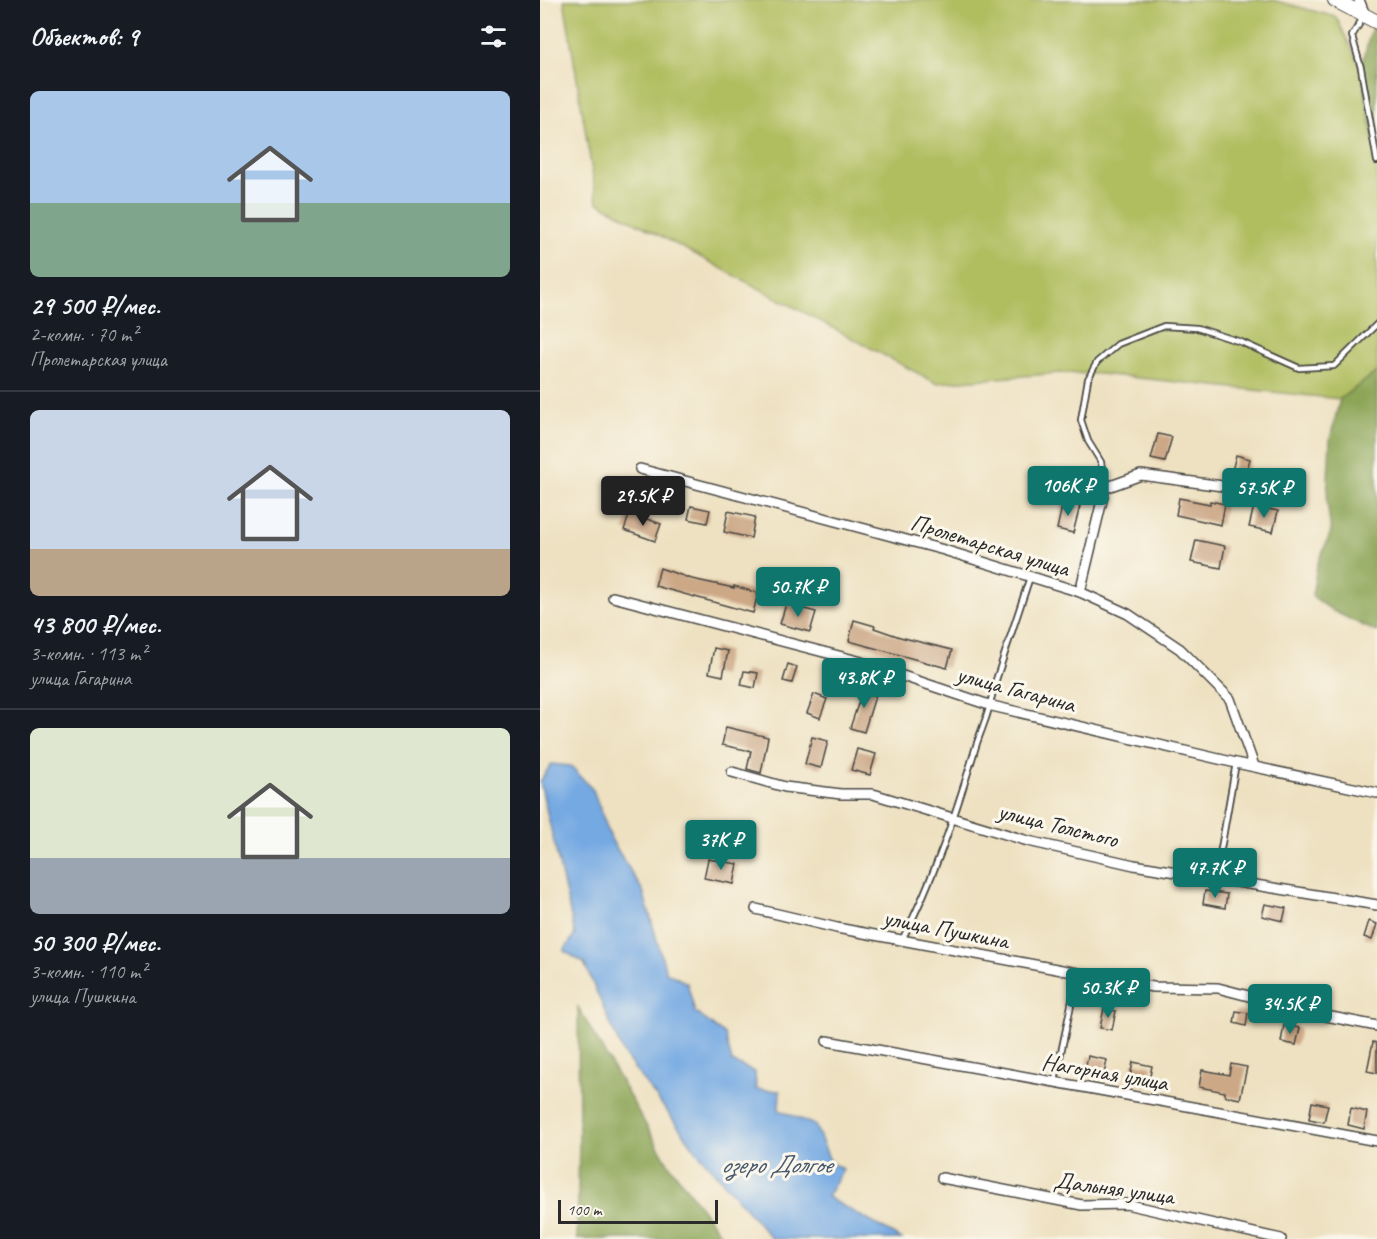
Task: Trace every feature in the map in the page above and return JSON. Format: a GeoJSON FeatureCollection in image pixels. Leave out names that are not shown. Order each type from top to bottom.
{"type":"FeatureCollection","features":[{"type":"Feature","properties":{"kind":"main road"},"geometry":{"type":"LineString","coordinates":[[1335,0],[1371,19]]}},
{"type":"Feature","properties":{"kind":"street"},"geometry":{"type":"LineString","coordinates":[[1359,0],[1371,19]]}},
{"type":"Feature","properties":{"kind":"street","name":"Пролетарская улица"},"geometry":{"type":"LineString","coordinates":[[640,469],[944,550],[1080,592],[1128,614],[1180,650],[1230,699],[1254,766]]}},
{"type":"Feature","properties":{"kind":"street"},"geometry":{"type":"LineString","coordinates":[[1080,592],[1105,488],[1141,475],[1282,494]]}},
{"type":"Feature","properties":{"kind":"street","name":"улица Гагарина"},"geometry":{"type":"LineString","coordinates":[[614,597],[858,662],[992,706],[1236,763],[1377,793]]}},
{"type":"Feature","properties":{"kind":"street","name":"улица Толстого"},"geometry":{"type":"LineString","coordinates":[[732,772],[784,787],[841,794],[873,794],[1028,841],[1134,864],[1377,905]]}},
{"type":"Feature","properties":{"kind":"street","name":"улица Пушкина"},"geometry":{"type":"LineString","coordinates":[[756,909],[837,928],[1153,987],[1218,988],[1326,1017],[1377,1026]]}},
{"type":"Feature","properties":{"kind":"street","name":"Нагорная улица"},"geometry":{"type":"LineString","coordinates":[[826,1041],[1377,1141]]}},
{"type":"Feature","properties":{"kind":"street","name":"Дальняя улица"},"geometry":{"type":"LineString","coordinates":[[942,1178],[1082,1205],[1126,1204],[1281,1239]]}},
{"type":"Feature","properties":{"kind":"lane"},"geometry":{"type":"LineString","coordinates":[[1371,19],[1352,36],[1361,68],[1377,161]]}},
{"type":"Feature","properties":{"kind":"lane"},"geometry":{"type":"LineString","coordinates":[[1105,488],[1101,462],[1088,441],[1081,420],[1088,379],[1097,362],[1118,344],[1164,326],[1197,328],[1241,342],[1299,368],[1334,366],[1377,324]]}},
{"type":"Feature","properties":{"kind":"lane"},"geometry":{"type":"LineString","coordinates":[[902,940],[918,910],[954,818],[980,733],[992,706],[993,689],[1030,577]]}},
{"type":"Feature","properties":{"kind":"lane"},"geometry":{"type":"LineString","coordinates":[[1216,877],[1236,763]]}},
{"type":"Feature","properties":{"kind":"lane"},"geometry":{"type":"LineString","coordinates":[[1055,1084],[1078,972]]}},
{"type":"Feature","properties":{"kind":"green space"},"geometry":{"type":"Polygon","coordinates":[[[564,0],[1273,0],[1336,17],[1361,68],[1377,161],[1377,372],[1340,399],[1100,374],[1060,373],[936,383],[597,202],[564,0]]]}},
{"type":"Feature","properties":{"kind":"green space"},"geometry":{"type":"Polygon","coordinates":[[[1372,27],[1377,30],[1377,161],[1361,68],[1372,27]]]}},
{"type":"Feature","properties":{"kind":"green space"},"geometry":{"type":"Polygon","coordinates":[[[1377,372],[1377,632],[1333,611],[1312,596],[1317,565],[1331,532],[1327,501],[1330,439],[1340,399],[1377,372]]]}},
{"type":"Feature","properties":{"kind":"green space"},"geometry":{"type":"Polygon","coordinates":[[[578,1007],[668,1163],[724,1239],[577,1239],[578,1007]]]}},
{"type":"Feature","properties":{"kind":"water","name":"озеро Долгое"},"geometry":{"type":"Polygon","coordinates":[[[551,764],[571,766],[593,790],[612,841],[643,891],[666,972],[687,983],[695,1012],[725,1035],[732,1062],[755,1072],[756,1089],[780,1091],[779,1110],[815,1125],[831,1163],[843,1169],[827,1197],[902,1239],[772,1239],[698,1153],[623,1053],[584,963],[564,951],[575,934],[540,782],[551,764]]]}},
{"type":"Feature","properties":{"kind":"building"},"geometry":{"type":"Polygon","coordinates":[[[1158,434],[1172,437],[1165,462],[1151,459],[1158,434]]]}},
{"type":"Feature","properties":{"kind":"building"},"geometry":{"type":"Polygon","coordinates":[[[1236,455],[1250,459],[1246,474],[1232,471],[1236,455]]]}},
{"type":"Feature","properties":{"kind":"building"},"geometry":{"type":"Polygon","coordinates":[[[1179,498],[1210,504],[1210,501],[1225,504],[1221,525],[1176,515],[1179,498]]]}},
{"type":"Feature","properties":{"kind":"building"},"geometry":{"type":"Polygon","coordinates":[[[1063,502],[1080,506],[1073,533],[1057,529],[1063,502]]]}},
{"type":"Feature","properties":{"kind":"building"},"geometry":{"type":"Polygon","coordinates":[[[691,506],[710,510],[707,523],[688,519],[691,506]]]}},
{"type":"Feature","properties":{"kind":"building"},"geometry":{"type":"Polygon","coordinates":[[[1254,506],[1278,511],[1273,532],[1249,527],[1254,506]]]}},
{"type":"Feature","properties":{"kind":"building"},"geometry":{"type":"Polygon","coordinates":[[[728,511],[755,517],[751,538],[724,532],[728,511]]]}},
{"type":"Feature","properties":{"kind":"building"},"geometry":{"type":"Polygon","coordinates":[[[630,513],[661,524],[655,541],[624,530],[630,513]]]}},
{"type":"Feature","properties":{"kind":"building"},"geometry":{"type":"Polygon","coordinates":[[[1196,540],[1225,546],[1221,568],[1191,562],[1196,540]]]}},
{"type":"Feature","properties":{"kind":"building"},"geometry":{"type":"Polygon","coordinates":[[[660,568],[692,579],[734,588],[734,586],[758,593],[753,613],[655,586],[660,568]]]}},
{"type":"Feature","properties":{"kind":"building"},"geometry":{"type":"Polygon","coordinates":[[[786,604],[816,612],[810,632],[780,624],[786,604]]]}},
{"type":"Feature","properties":{"kind":"building"},"geometry":{"type":"Polygon","coordinates":[[[854,620],[900,637],[952,650],[947,668],[849,641],[854,620]]]}},
{"type":"Feature","properties":{"kind":"building"},"geometry":{"type":"Polygon","coordinates":[[[714,648],[728,651],[723,676],[709,673],[714,648]]]}},
{"type":"Feature","properties":{"kind":"building"},"geometry":{"type":"Polygon","coordinates":[[[788,664],[797,667],[792,683],[783,681],[788,664]]]}},
{"type":"Feature","properties":{"kind":"building"},"geometry":{"type":"Polygon","coordinates":[[[744,671],[758,673],[755,688],[741,685],[744,671]]]}},
{"type":"Feature","properties":{"kind":"building"},"geometry":{"type":"Polygon","coordinates":[[[864,686],[877,690],[864,732],[850,728],[864,686]]]}},
{"type":"Feature","properties":{"kind":"building"},"geometry":{"type":"Polygon","coordinates":[[[814,694],[827,699],[820,718],[807,713],[814,694]]]}},
{"type":"Feature","properties":{"kind":"building"},"geometry":{"type":"Polygon","coordinates":[[[726,727],[768,737],[761,773],[747,769],[751,751],[722,745],[726,727]]]}},
{"type":"Feature","properties":{"kind":"building"},"geometry":{"type":"Polygon","coordinates":[[[812,737],[828,741],[821,768],[805,764],[812,737]]]}},
{"type":"Feature","properties":{"kind":"building"},"geometry":{"type":"Polygon","coordinates":[[[857,749],[876,754],[870,775],[851,770],[857,749]]]}},
{"type":"Feature","properties":{"kind":"building"},"geometry":{"type":"Polygon","coordinates":[[[708,859],[738,864],[734,884],[704,878],[708,859]]]}},
{"type":"Feature","properties":{"kind":"building"},"geometry":{"type":"Polygon","coordinates":[[[1205,891],[1227,894],[1225,908],[1203,904],[1205,891]]]}},
{"type":"Feature","properties":{"kind":"building"},"geometry":{"type":"Polygon","coordinates":[[[1265,904],[1286,908],[1283,921],[1262,916],[1265,904]]]}},
{"type":"Feature","properties":{"kind":"building"},"geometry":{"type":"Polygon","coordinates":[[[1369,921],[1377,924],[1372,940],[1364,937],[1369,921]]]}},
{"type":"Feature","properties":{"kind":"building"},"geometry":{"type":"Polygon","coordinates":[[[1104,1008],[1116,1011],[1112,1030],[1100,1028],[1104,1008]]]}},
{"type":"Feature","properties":{"kind":"building"},"geometry":{"type":"Polygon","coordinates":[[[1236,1011],[1248,1013],[1246,1026],[1234,1023],[1236,1011]]]}},
{"type":"Feature","properties":{"kind":"building"},"geometry":{"type":"Polygon","coordinates":[[[1284,1025],[1300,1028],[1296,1045],[1281,1042],[1284,1025]]]}},
{"type":"Feature","properties":{"kind":"building"},"geometry":{"type":"Polygon","coordinates":[[[1373,1042],[1377,1043],[1377,1073],[1367,1071],[1373,1042]]]}},
{"type":"Feature","properties":{"kind":"building"},"geometry":{"type":"Polygon","coordinates":[[[1088,1056],[1107,1060],[1103,1079],[1084,1075],[1088,1056]]]}},
{"type":"Feature","properties":{"kind":"building"},"geometry":{"type":"Polygon","coordinates":[[[1133,1062],[1152,1066],[1148,1086],[1129,1082],[1133,1062]]]}},
{"type":"Feature","properties":{"kind":"building"},"geometry":{"type":"Polygon","coordinates":[[[1231,1064],[1247,1067],[1240,1099],[1225,1096],[1225,1092],[1199,1087],[1202,1070],[1229,1075],[1231,1064]]]}},
{"type":"Feature","properties":{"kind":"building"},"geometry":{"type":"Polygon","coordinates":[[[1312,1102],[1328,1105],[1324,1122],[1309,1119],[1312,1102]]]}},
{"type":"Feature","properties":{"kind":"building"},"geometry":{"type":"Polygon","coordinates":[[[1351,1108],[1367,1112],[1364,1129],[1348,1125],[1351,1108]]]}}]}
